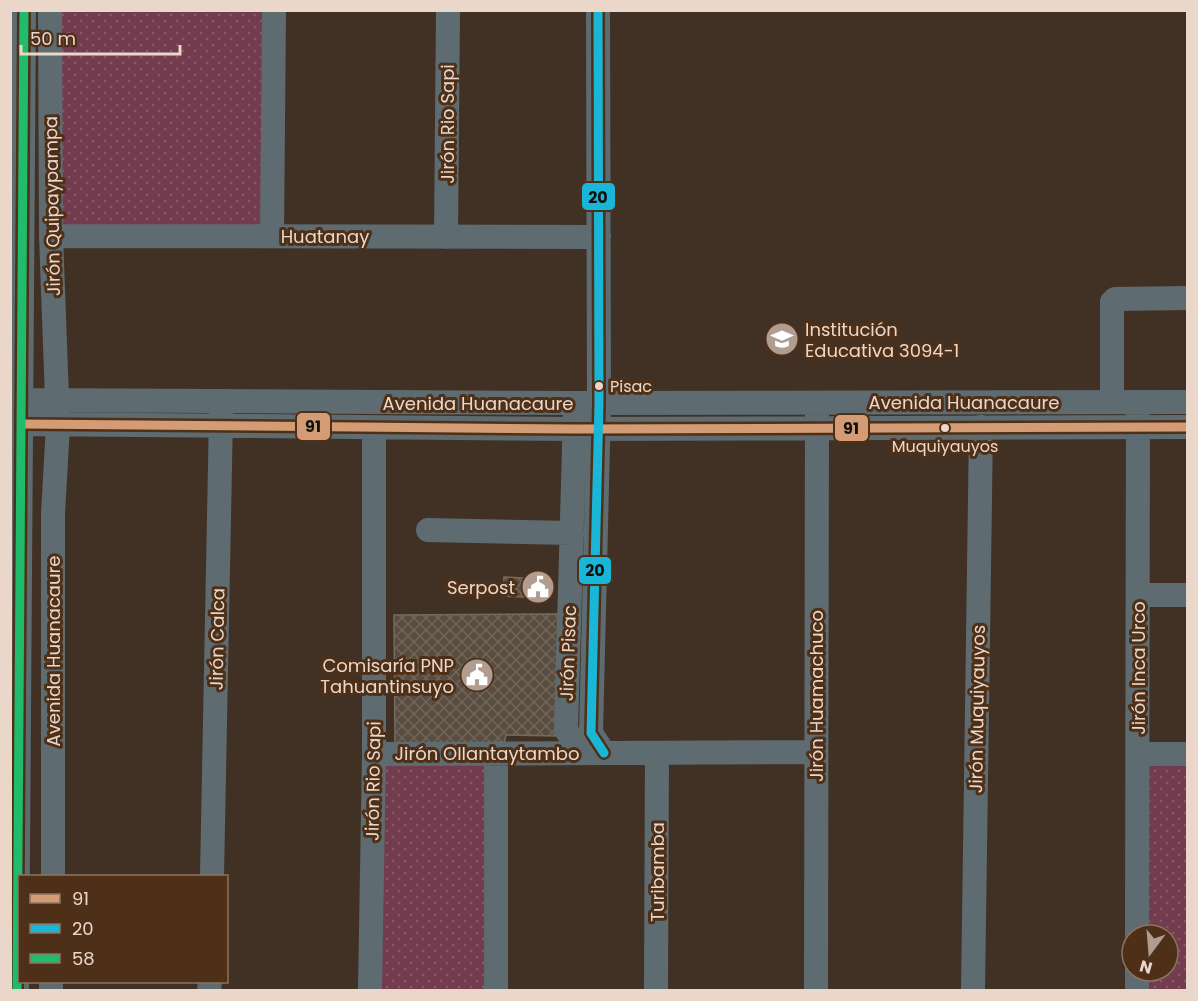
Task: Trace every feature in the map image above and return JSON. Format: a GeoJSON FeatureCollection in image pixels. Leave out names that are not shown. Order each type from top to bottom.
{"type":"FeatureCollection","features":[{"type":"Feature","properties":{"kind":"street","name":"Jirón Quipaypampa"},"geometry":{"type":"LineString","coordinates":[[50,10],[51,236],[56,401]]}},
{"type":"Feature","properties":{"kind":"street"},"geometry":{"type":"LineString","coordinates":[[272,236],[274,10]]}},
{"type":"Feature","properties":{"kind":"street","name":"Jirón Rio Sapi"},"geometry":{"type":"LineString","coordinates":[[446,237],[448,10]]}},
{"type":"Feature","properties":{"kind":"street","name":"Jirón Pisac"},"geometry":{"type":"LineString","coordinates":[[593,753],[566,730],[572,533],[587,429],[599,403],[598,10]]}},
{"type":"Feature","properties":{"kind":"street","name":"Jirón Quipaypampa"},"geometry":{"type":"LineString","coordinates":[[17,990],[14,755],[15,596],[23,400],[19,16]]}},
{"type":"Feature","properties":{"kind":"street","name":"Huatanay"},"geometry":{"type":"LineString","coordinates":[[51,236],[599,237]]}},
{"type":"Feature","properties":{"kind":"street"},"geometry":{"type":"LineString","coordinates":[[1112,401],[1110,306],[1115,299],[1188,298]]}},
{"type":"Feature","properties":{"kind":"street","name":"Avenida Huanacaure"},"geometry":{"type":"LineString","coordinates":[[23,400],[575,403],[1188,402]]}},
{"type":"Feature","properties":{"kind":"street","name":"Avenida Huanacaure"},"geometry":{"type":"LineString","coordinates":[[53,875],[53,514],[58,425],[56,401]]}},
{"type":"Feature","properties":{"kind":"street","name":"Jirón Inca Urco"},"geometry":{"type":"LineString","coordinates":[[1137,923],[1138,401]]}},
{"type":"Feature","properties":{"kind":"street","name":"Jirón Calca"},"geometry":{"type":"LineString","coordinates":[[212,875],[221,402]]}},
{"type":"Feature","properties":{"kind":"street","name":"Jirón Huamachuco"},"geometry":{"type":"LineString","coordinates":[[816,990],[817,402]]}},
{"type":"Feature","properties":{"kind":"street","name":"Jirón Pisac"},"geometry":{"type":"LineString","coordinates":[[575,403],[587,429],[593,753]]}},
{"type":"Feature","properties":{"kind":"street","name":"Avenida Huanacaure"},"geometry":{"type":"LineString","coordinates":[[22,424],[221,428],[587,429],[1188,427]]}},
{"type":"Feature","properties":{"kind":"street","name":"Jirón Muquiyauyos"},"geometry":{"type":"LineString","coordinates":[[974,990],[981,427]]}},
{"type":"Feature","properties":{"kind":"street","name":"Jirón Rio Sapi"},"geometry":{"type":"LineString","coordinates":[[370,990],[374,754],[374,428]]}},
{"type":"Feature","properties":{"kind":"street"},"geometry":{"type":"LineString","coordinates":[[428,530],[572,533]]}},
{"type":"Feature","properties":{"kind":"street"},"geometry":{"type":"LineString","coordinates":[[1138,595],[1188,595]]}},
{"type":"Feature","properties":{"kind":"street","name":"Jirón Ollantaytambo"},"geometry":{"type":"LineString","coordinates":[[374,754],[816,752]]}},
{"type":"Feature","properties":{"kind":"street"},"geometry":{"type":"LineString","coordinates":[[496,753],[496,990]]}},
{"type":"Feature","properties":{"kind":"street","name":"Turibamba"},"geometry":{"type":"LineString","coordinates":[[656,990],[657,753]]}},
{"type":"Feature","properties":{"kind":"street"},"geometry":{"type":"LineString","coordinates":[[1138,754],[1188,754]]}},
{"type":"Feature","properties":{"kind":"shaded area"},"geometry":{"type":"Polygon","coordinates":[[[58,11],[262,11],[261,227],[59,227],[58,11]]]}},
{"type":"Feature","properties":{"kind":"shaded area"},"geometry":{"type":"Polygon","coordinates":[[[1138,760],[1187,760],[1187,990],[1138,990],[1138,983],[1180,983],[1180,923],[1138,923],[1138,760]]]}},
{"type":"Feature","properties":{"kind":"shaded area"},"geometry":{"type":"Polygon","coordinates":[[[379,761],[489,762],[489,990],[376,990],[379,761]]]}},
{"type":"Feature","properties":{"kind":"building"},"geometry":{"type":"Polygon","coordinates":[[[504,577],[544,579],[543,598],[503,596],[504,577]]]}},
{"type":"Feature","properties":{"kind":"building","name":"Comisaría PNP Tahuantinsuyo"},"geometry":{"type":"Polygon","coordinates":[[[562,614],[558,736],[506,735],[504,744],[395,743],[394,615],[562,614]]]}},
{"type":"Feature","properties":{"kind":"transit line","name":"58"},"geometry":{"type":"LineString","coordinates":[[17,990],[24,10]]}},
{"type":"Feature","properties":{"kind":"transit line","name":"20"},"geometry":{"type":"LineString","coordinates":[[598,10],[599,403],[591,733],[604,753]]}},
{"type":"Feature","properties":{"kind":"transit line","name":"91"},"geometry":{"type":"LineString","coordinates":[[22,424],[575,429],[1188,427]]}},
{"type":"Feature","properties":{"kind":"place","name":"Institución Educativa 3094-1"},"geometry":{"type":"Point","coordinates":[782,339]}},
{"type":"Feature","properties":{"kind":"place","name":"Pisac"},"geometry":{"type":"Point","coordinates":[599,386]}},
{"type":"Feature","properties":{"kind":"place","name":"Muquiyauyos"},"geometry":{"type":"Point","coordinates":[945,428]}},
{"type":"Feature","properties":{"kind":"place","name":"Serpost"},"geometry":{"type":"Point","coordinates":[538,587]}},
{"type":"Feature","properties":{"kind":"place","name":"Comisaría PNP Tahuantinsuyo"},"geometry":{"type":"Point","coordinates":[477,675]}}]}
